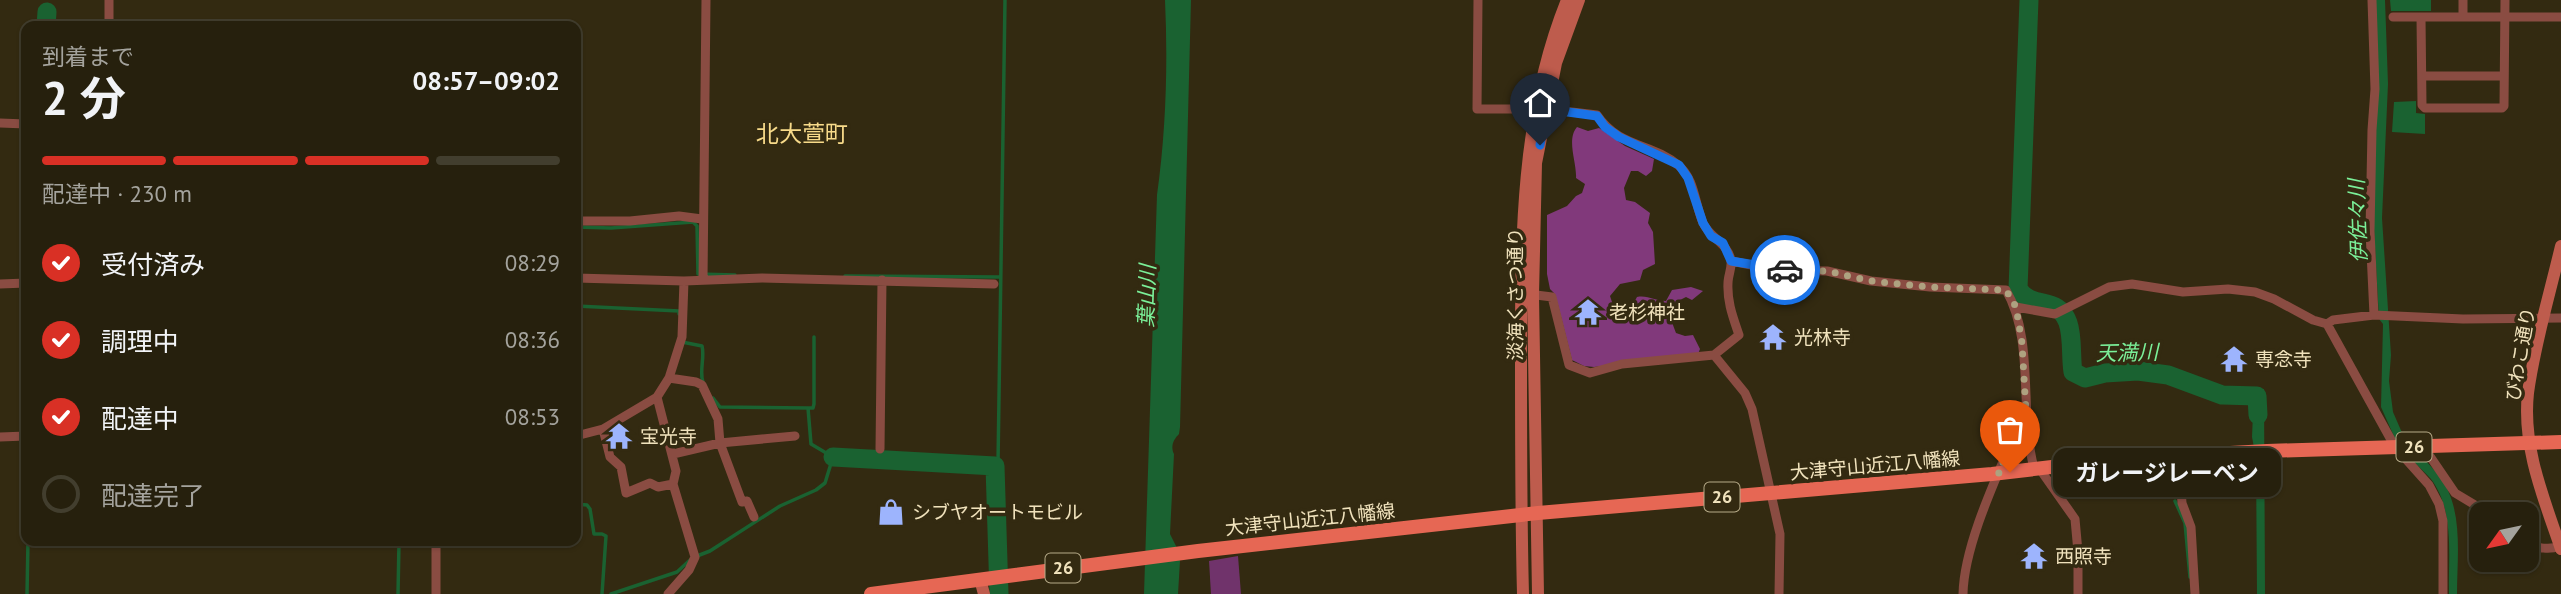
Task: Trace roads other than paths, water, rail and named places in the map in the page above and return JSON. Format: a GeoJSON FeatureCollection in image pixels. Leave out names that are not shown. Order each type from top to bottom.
{"type":"FeatureCollection","features":[{"type":"Feature","properties":{"kind":"main road","name":"大津守山近江八幡線"},"geometry":{"type":"LineString","coordinates":[[992,577],[1538,513],[1998,473],[2182,454],[2561,442]]}},
{"type":"Feature","properties":{"kind":"main road","name":"26"},"geometry":{"type":"LineString","coordinates":[[871,594],[992,577]]}},
{"type":"Feature","properties":{"kind":"street"},"geometry":{"type":"LineString","coordinates":[[109,0],[109,21]]}},
{"type":"Feature","properties":{"kind":"street"},"geometry":{"type":"LineString","coordinates":[[703,276],[706,0]]}},
{"type":"Feature","properties":{"kind":"street"},"geometry":{"type":"LineString","coordinates":[[1478,0],[1477,109],[1540,109],[1597,116],[1605,127],[1619,137],[1679,165],[1688,178],[1703,223],[1711,236],[1723,243],[1731,261],[1728,303],[1739,335],[1714,355],[1622,364],[1590,373],[1569,365],[1552,297],[1527,294]]}},
{"type":"Feature","properties":{"kind":"street","name":"淡海くさつ通り"},"geometry":{"type":"LineString","coordinates":[[1523,594],[1521,515],[1527,294],[1527,168],[1554,31],[1567,0]]}},
{"type":"Feature","properties":{"kind":"street","name":"淡海くさつ通り"},"geometry":{"type":"LineString","coordinates":[[1540,109],[1579,0]]}},
{"type":"Feature","properties":{"kind":"street"},"geometry":{"type":"LineString","coordinates":[[2372,0],[2375,89],[2370,231],[2375,315]]}},
{"type":"Feature","properties":{"kind":"street"},"geometry":{"type":"LineString","coordinates":[[2463,0],[2463,17]]}},
{"type":"Feature","properties":{"kind":"street"},"geometry":{"type":"LineString","coordinates":[[2421,17],[2422,105],[2425,108],[2504,106],[2505,0]]}},
{"type":"Feature","properties":{"kind":"street"},"geometry":{"type":"LineString","coordinates":[[2393,17],[2561,18]]}},
{"type":"Feature","properties":{"kind":"street"},"geometry":{"type":"LineString","coordinates":[[2423,76],[2504,76]]}},
{"type":"Feature","properties":{"kind":"street"},"geometry":{"type":"LineString","coordinates":[[0,123],[21,124]]}},
{"type":"Feature","properties":{"kind":"street"},"geometry":{"type":"LineString","coordinates":[[581,221],[630,221],[679,216],[702,219]]}},
{"type":"Feature","properties":{"kind":"street","name":"びわこ通り"},"geometry":{"type":"LineString","coordinates":[[2561,246],[2528,395],[2530,443],[2538,482],[2561,547]]}},
{"type":"Feature","properties":{"kind":"street"},"geometry":{"type":"LineString","coordinates":[[1731,261],[1777,270],[1827,271],[1871,281],[2006,290],[2016,307],[2022,343],[2028,444],[2036,468],[2075,519],[2078,594]]}},
{"type":"Feature","properties":{"kind":"street"},"geometry":{"type":"LineString","coordinates":[[581,278],[684,281],[703,276],[994,284]]}},
{"type":"Feature","properties":{"kind":"street"},"geometry":{"type":"LineString","coordinates":[[880,449],[882,280]]}},
{"type":"Feature","properties":{"kind":"street"},"geometry":{"type":"LineString","coordinates":[[581,435],[603,429],[657,397],[669,378],[682,337],[684,281]]}},
{"type":"Feature","properties":{"kind":"street"},"geometry":{"type":"LineString","coordinates":[[0,284],[21,283]]}},
{"type":"Feature","properties":{"kind":"street"},"geometry":{"type":"LineString","coordinates":[[2016,307],[2057,313],[2109,287],[2132,284],[2183,292],[2228,289],[2255,292],[2327,324],[2395,447],[2430,485],[2439,504],[2443,521],[2443,594]]}},
{"type":"Feature","properties":{"kind":"street","name":"淡海くさつ通り"},"geometry":{"type":"LineString","coordinates":[[1527,294],[1538,513],[1538,594]]}},
{"type":"Feature","properties":{"kind":"street"},"geometry":{"type":"LineString","coordinates":[[2327,324],[2333,320],[2375,315],[2463,319],[2561,318]]}},
{"type":"Feature","properties":{"kind":"street"},"geometry":{"type":"LineString","coordinates":[[1714,355],[1745,393],[1752,409],[1780,534],[1779,594]]}},
{"type":"Feature","properties":{"kind":"street"},"geometry":{"type":"LineString","coordinates":[[669,378],[696,382],[702,386],[718,419],[720,443],[742,502],[747,501],[754,517]]}},
{"type":"Feature","properties":{"kind":"street"},"geometry":{"type":"LineString","coordinates":[[657,397],[673,454],[676,471],[673,484],[695,557],[689,570],[668,594]]}},
{"type":"Feature","properties":{"kind":"street"},"geometry":{"type":"LineString","coordinates":[[1963,594],[1964,575],[1970,554],[1998,473],[2026,412]]}},
{"type":"Feature","properties":{"kind":"street"},"geometry":{"type":"LineString","coordinates":[[603,429],[610,457],[621,467],[626,493],[650,483],[658,487],[673,484]]}},
{"type":"Feature","properties":{"kind":"street"},"geometry":{"type":"LineString","coordinates":[[0,437],[21,436]]}},
{"type":"Feature","properties":{"kind":"street"},"geometry":{"type":"LineString","coordinates":[[673,454],[720,443],[796,436]]}},
{"type":"Feature","properties":{"kind":"street"},"geometry":{"type":"LineString","coordinates":[[2423,446],[2455,493],[2470,502]]}},
{"type":"Feature","properties":{"kind":"street"},"geometry":{"type":"LineString","coordinates":[[2182,454],[2182,503],[2191,527],[2195,594]]}},
{"type":"Feature","properties":{"kind":"street"},"geometry":{"type":"LineString","coordinates":[[2430,485],[2442,477]]}},
{"type":"Feature","properties":{"kind":"street"},"geometry":{"type":"LineString","coordinates":[[436,546],[436,594]]}},
{"type":"Feature","properties":{"kind":"street"},"geometry":{"type":"LineString","coordinates":[[2539,546],[2552,549],[2561,547]]}},
{"type":"Feature","properties":{"kind":"street"},"geometry":{"type":"LineString","coordinates":[[984,594],[992,577]]}},
{"type":"Feature","properties":{"kind":"waterway"},"geometry":{"type":"LineString","coordinates":[[995,466],[998,463],[1005,0]]}},
{"type":"Feature","properties":{"kind":"waterway","name":"天満川"},"geometry":{"type":"LineString","coordinates":[[2029,0],[2018,289],[2027,298],[2057,308],[2064,314],[2070,332],[2073,372],[2085,378],[2105,373],[2138,371],[2168,375],[2222,395],[2257,396],[2258,415]]}},
{"type":"Feature","properties":{"kind":"waterway"},"geometry":{"type":"LineString","coordinates":[[46,21],[47,12]]}},
{"type":"Feature","properties":{"kind":"waterway"},"geometry":{"type":"LineString","coordinates":[[581,227],[611,228],[693,222],[697,226],[698,274],[735,275]]}},
{"type":"Feature","properties":{"kind":"waterway"},"geometry":{"type":"LineString","coordinates":[[845,276],[1000,277]]}},
{"type":"Feature","properties":{"kind":"waterway"},"geometry":{"type":"LineString","coordinates":[[581,306],[679,311],[679,314]]}},
{"type":"Feature","properties":{"kind":"waterway"},"geometry":{"type":"LineString","coordinates":[[697,556],[710,551],[780,506],[816,490],[825,483],[833,457],[811,444],[808,408],[813,408],[814,404],[814,337]]}},
{"type":"Feature","properties":{"kind":"waterway"},"geometry":{"type":"LineString","coordinates":[[682,342],[702,346],[703,382]]}},
{"type":"Feature","properties":{"kind":"waterway"},"geometry":{"type":"LineString","coordinates":[[713,398],[720,407],[808,408]]}},
{"type":"Feature","properties":{"kind":"waterway"},"geometry":{"type":"LineString","coordinates":[[833,457],[995,466],[999,594]]}},
{"type":"Feature","properties":{"kind":"waterway"},"geometry":{"type":"LineString","coordinates":[[2175,501],[2185,523],[2190,577]]}},
{"type":"Feature","properties":{"kind":"waterway"},"geometry":{"type":"LineString","coordinates":[[581,504],[587,505],[590,509],[594,534],[606,536],[602,594]]}},
{"type":"Feature","properties":{"kind":"waterway"},"geometry":{"type":"LineString","coordinates":[[27,594],[28,546]]}},
{"type":"Feature","properties":{"kind":"waterway"},"geometry":{"type":"LineString","coordinates":[[398,594],[399,546]]}},
{"type":"Feature","properties":{"kind":"waterway"},"geometry":{"type":"LineString","coordinates":[[611,594],[677,572],[690,560]]}},
{"type":"Feature","properties":{"kind":"place","name":"老杉神社"},"geometry":{"type":"Point","coordinates":[1588,312]}},
{"type":"Feature","properties":{"kind":"place","name":"光林寺"},"geometry":{"type":"Point","coordinates":[1773,337]}},
{"type":"Feature","properties":{"kind":"place","name":"専念寺"},"geometry":{"type":"Point","coordinates":[2234,359]}},
{"type":"Feature","properties":{"kind":"place","name":"宝光寺"},"geometry":{"type":"Point","coordinates":[619,436]}},
{"type":"Feature","properties":{"kind":"place","name":"ガレージレーベン"},"geometry":{"type":"Point","coordinates":[2010,472]}},
{"type":"Feature","properties":{"kind":"place","name":"シブヤオートモビル"},"geometry":{"type":"Point","coordinates":[891,512]}},
{"type":"Feature","properties":{"kind":"place","name":"西照寺"},"geometry":{"type":"Point","coordinates":[2034,556]}},
{"type":"Feature","properties":{"kind":"district","name":"北大萱町"},"geometry":{"type":"Point","coordinates":[802,134]}},
{"type":"Feature","properties":{"kind":"water label","name":"伊佐々川"},"geometry":{"type":"Point","coordinates":[2358,221]}},
{"type":"Feature","properties":{"kind":"water label","name":"葉山川"},"geometry":{"type":"Point","coordinates":[1147,296]}}]}
